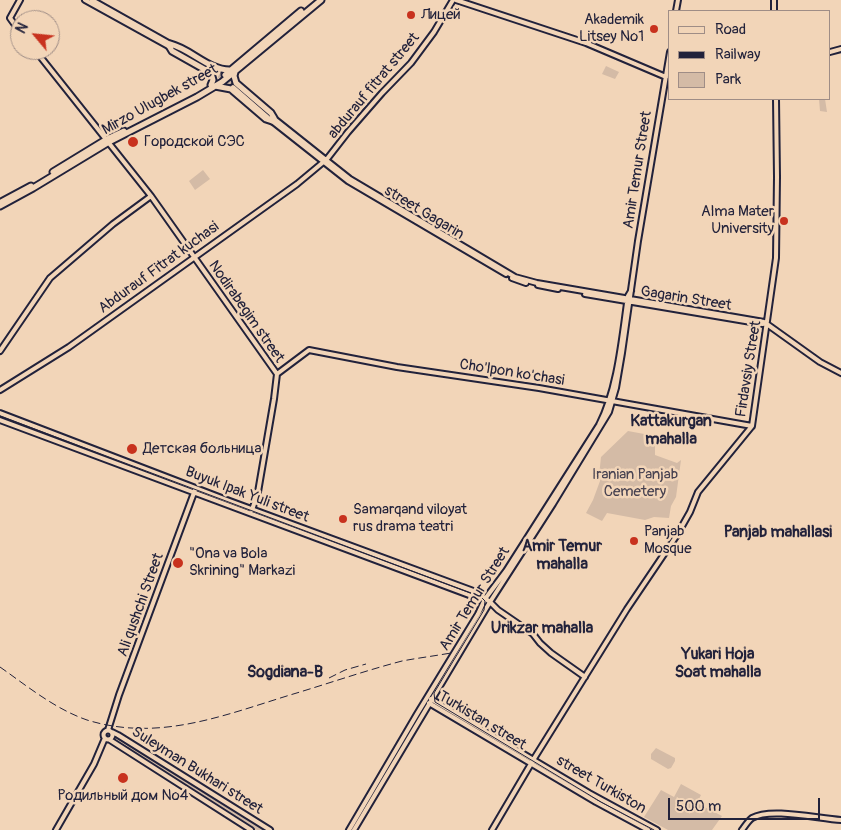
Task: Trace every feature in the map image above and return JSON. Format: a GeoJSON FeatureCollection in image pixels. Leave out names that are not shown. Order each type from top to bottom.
{"type":"FeatureCollection","features":[{"type":"Feature","properties":{"kind":"main road"},"geometry":{"type":"LineString","coordinates":[[85,0],[169,45]]}},
{"type":"Feature","properties":{"kind":"main road"},"geometry":{"type":"LineString","coordinates":[[92,0],[169,45],[172,51],[214,71],[271,113],[273,120]]}},
{"type":"Feature","properties":{"kind":"main road","name":"Mirzo Ulugbek street"},"geometry":{"type":"LineString","coordinates":[[233,71],[315,0]]}},
{"type":"Feature","properties":{"kind":"main road","name":"Mirzo Ulugbek street"},"geometry":{"type":"LineString","coordinates":[[0,204],[34,188],[108,140],[213,86],[321,0]]}},
{"type":"Feature","properties":{"kind":"main road"},"geometry":{"type":"LineString","coordinates":[[454,0],[586,44],[666,77]]}},
{"type":"Feature","properties":{"kind":"main road","name":"abdurauf fitrat street"},"geometry":{"type":"LineString","coordinates":[[325,161],[348,132],[413,60],[434,32],[454,0]]}},
{"type":"Feature","properties":{"kind":"main road","name":"Nodirabegim street"},"geometry":{"type":"LineString","coordinates":[[43,60],[151,196],[277,374]]}},
{"type":"Feature","properties":{"kind":"main road","name":"Amir Temur Street"},"geometry":{"type":"LineString","coordinates":[[349,830],[478,614],[485,599],[506,572],[575,465],[600,430],[611,401],[668,64]]}},
{"type":"Feature","properties":{"kind":"main road"},"geometry":{"type":"LineString","coordinates":[[214,71],[233,71],[234,86]]}},
{"type":"Feature","properties":{"kind":"main road"},"geometry":{"type":"LineString","coordinates":[[214,71],[213,86],[234,86]]}},
{"type":"Feature","properties":{"kind":"main road","name":"Firdavsiy Street"},"geometry":{"type":"LineString","coordinates":[[492,830],[584,677],[677,535],[704,484],[752,426],[776,258],[776,100]]}},
{"type":"Feature","properties":{"kind":"main road","name":"street Gagarin"},"geometry":{"type":"LineString","coordinates":[[273,120],[350,179],[515,277],[629,300],[764,322],[832,370],[841,373]]}},
{"type":"Feature","properties":{"kind":"main road","name":"Abdurauf Fitrat kuchasi"},"geometry":{"type":"LineString","coordinates":[[0,390],[68,347],[297,184],[325,161]]}},
{"type":"Feature","properties":{"kind":"main road"},"geometry":{"type":"LineString","coordinates":[[0,351],[50,278],[113,224],[151,196]]}},
{"type":"Feature","properties":{"kind":"main road","name":"Cho'lpon ko'chasi"},"geometry":{"type":"LineString","coordinates":[[277,374],[309,350],[397,366],[499,381],[752,426]]}},
{"type":"Feature","properties":{"kind":"main road"},"geometry":{"type":"LineString","coordinates":[[251,511],[258,492],[277,374]]}},
{"type":"Feature","properties":{"kind":"main road","name":"Buyuk Ipak Yuli street"},"geometry":{"type":"LineString","coordinates":[[0,413],[195,490]]}},
{"type":"Feature","properties":{"kind":"main road","name":"Buyuk Ipak Yuli street"},"geometry":{"type":"LineString","coordinates":[[0,420],[195,490],[476,598],[485,599],[534,634],[542,645],[584,677]]}},
{"type":"Feature","properties":{"kind":"main road","name":"Amir Temur Street"},"geometry":{"type":"LineString","coordinates":[[354,830],[490,602],[575,465]]}},
{"type":"Feature","properties":{"kind":"main road","name":"Ali qushchi Street"},"geometry":{"type":"LineString","coordinates":[[110,731],[104,734],[109,740],[113,737],[110,731],[119,695],[195,490]]}},
{"type":"Feature","properties":{"kind":"main road","name":"Turkistan street"},"geometry":{"type":"LineString","coordinates":[[426,699],[643,827]]}},
{"type":"Feature","properties":{"kind":"main road","name":"Suleyman Bukhari street"},"geometry":{"type":"LineString","coordinates":[[110,731],[118,734],[270,830]]}},
{"type":"Feature","properties":{"kind":"main road"},"geometry":{"type":"LineString","coordinates":[[56,830],[109,740],[118,734]]}},
{"type":"Feature","properties":{"kind":"main road","name":"Suleyman Bukhari street"},"geometry":{"type":"LineString","coordinates":[[109,740],[251,830]]}},
{"type":"Feature","properties":{"kind":"main road"},"geometry":{"type":"LineString","coordinates":[[742,830],[752,818],[782,813],[841,820]]}},
{"type":"Feature","properties":{"kind":"main road"},"geometry":{"type":"LineString","coordinates":[[643,827],[648,830]]}},
{"type":"Feature","properties":{"kind":"main road","name":"street Turkiston"},"geometry":{"type":"LineString","coordinates":[[643,827],[657,830]]}},
{"type":"Feature","properties":{"kind":"green space"},"geometry":{"type":"Polygon","coordinates":[[[606,66],[619,72],[615,79],[602,74],[606,66]]]}},
{"type":"Feature","properties":{"kind":"green space"},"geometry":{"type":"Polygon","coordinates":[[[819,100],[825,100],[827,112],[820,111],[819,100]]]}},
{"type":"Feature","properties":{"kind":"green space"},"geometry":{"type":"Polygon","coordinates":[[[203,170],[210,179],[195,190],[189,181],[203,170]]]}},
{"type":"Feature","properties":{"kind":"green space","name":"Iranian Panjab Cemetery"},"geometry":{"type":"Polygon","coordinates":[[[628,431],[655,436],[655,455],[677,463],[681,460],[676,497],[671,506],[669,518],[654,517],[645,520],[607,513],[602,521],[586,513],[600,481],[601,457],[628,431]]]}},
{"type":"Feature","properties":{"kind":"green space"},"geometry":{"type":"Polygon","coordinates":[[[130,744],[267,830],[257,830],[127,748],[130,744]]]}},
{"type":"Feature","properties":{"kind":"green space"},"geometry":{"type":"Polygon","coordinates":[[[656,748],[675,758],[671,768],[668,769],[651,759],[651,754],[656,748]]]}},
{"type":"Feature","properties":{"kind":"green space"},"geometry":{"type":"Polygon","coordinates":[[[681,784],[701,795],[697,803],[722,816],[712,830],[668,830],[644,817],[661,790],[674,797],[681,784]]]}},
{"type":"Feature","properties":{"kind":"tunnel"},"geometry":{"type":"LineString","coordinates":[[215,70],[235,85]]}},
{"type":"Feature","properties":{"kind":"tunnel"},"geometry":{"type":"LineString","coordinates":[[214,72],[232,86]]}},
{"type":"Feature","properties":{"kind":"tram line"},"geometry":{"type":"LineString","coordinates":[[0,416],[481,597],[485,601],[484,610],[434,693],[435,702],[601,802],[654,830]]}},
{"type":"Feature","properties":{"kind":"railway"},"geometry":{"type":"LineString","coordinates":[[0,667],[42,696],[75,715],[113,726],[139,728],[190,724],[215,718],[402,661],[451,653]]}},
{"type":"Feature","properties":{"kind":"railway"},"geometry":{"type":"LineString","coordinates":[[329,678],[345,670],[366,664]]}},
{"type":"Feature","properties":{"kind":"place","name":"Лицей"},"geometry":{"type":"Point","coordinates":[411,15]}},
{"type":"Feature","properties":{"kind":"place","name":"Akademik Litsey №1"},"geometry":{"type":"Point","coordinates":[654,29]}},
{"type":"Feature","properties":{"kind":"place","name":"Городской СЭС"},"geometry":{"type":"Point","coordinates":[133,142]}},
{"type":"Feature","properties":{"kind":"place","name":"Alma Mater University"},"geometry":{"type":"Point","coordinates":[784,221]}},
{"type":"Feature","properties":{"kind":"place","name":"Детская больница"},"geometry":{"type":"Point","coordinates":[132,449]}},
{"type":"Feature","properties":{"kind":"place","name":"Samarqand viloyat rus drama teatri"},"geometry":{"type":"Point","coordinates":[343,519]}},
{"type":"Feature","properties":{"kind":"place","name":"Panjab Mosque"},"geometry":{"type":"Point","coordinates":[634,541]}},
{"type":"Feature","properties":{"kind":"place","name":"\"Ona va Bola Skrining\" Markazi"},"geometry":{"type":"Point","coordinates":[178,563]}},
{"type":"Feature","properties":{"kind":"place","name":"Родильный дом №4"},"geometry":{"type":"Point","coordinates":[123,778]}},
{"type":"Feature","properties":{"kind":"district","name":"Kattakurgan mahalla"},"geometry":{"type":"Point","coordinates":[671,431]}},
{"type":"Feature","properties":{"kind":"district","name":"Panjab mahallasi"},"geometry":{"type":"Point","coordinates":[778,533]}},
{"type":"Feature","properties":{"kind":"district","name":"Amir Temur mahalla"},"geometry":{"type":"Point","coordinates":[562,556]}},
{"type":"Feature","properties":{"kind":"district","name":"Urikzar mahalla"},"geometry":{"type":"Point","coordinates":[542,629]}},
{"type":"Feature","properties":{"kind":"district","name":"Yukari Hoja Soat mahalla"},"geometry":{"type":"Point","coordinates":[718,664]}},
{"type":"Feature","properties":{"kind":"district","name":"Sogdiana-B"},"geometry":{"type":"Point","coordinates":[285,673]}}]}
